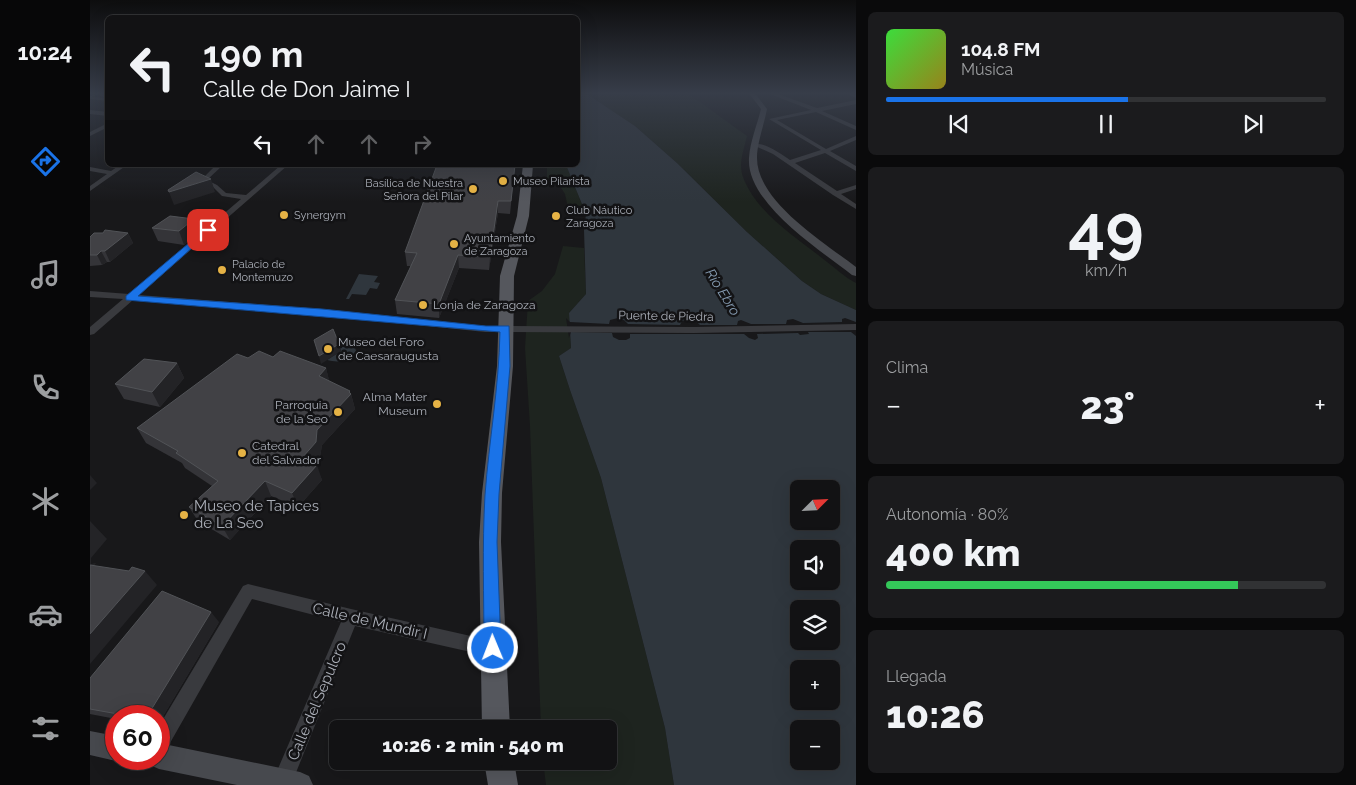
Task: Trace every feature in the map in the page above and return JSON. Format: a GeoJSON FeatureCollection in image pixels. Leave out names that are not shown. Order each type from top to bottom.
{"type":"FeatureCollection","features":[{"type":"Feature","properties":{"kind":"main road"},"geometry":{"type":"LineString","coordinates":[[760,129],[753,158],[755,174],[769,199],[789,220],[856,273]]}},
{"type":"Feature","properties":{"kind":"main road"},"geometry":{"type":"LineString","coordinates":[[496,720],[490,542],[492,494],[504,366],[514,328],[507,276],[523,216],[528,167]]}},
{"type":"Feature","properties":{"kind":"main road"},"geometry":{"type":"LineString","coordinates":[[90,743],[105,746]]}},
{"type":"Feature","properties":{"kind":"main road"},"geometry":{"type":"LineString","coordinates":[[170,758],[288,784]]}},
{"type":"Feature","properties":{"kind":"main road"},"geometry":{"type":"LineString","coordinates":[[494,785],[496,770]]}},
{"type":"Feature","properties":{"kind":"main road"},"geometry":{"type":"LineString","coordinates":[[499,770],[503,785]]}},
{"type":"Feature","properties":{"kind":"street"},"geometry":{"type":"LineString","coordinates":[[786,129],[856,169]]}},
{"type":"Feature","properties":{"kind":"street"},"geometry":{"type":"LineString","coordinates":[[789,163],[856,138]]}},
{"type":"Feature","properties":{"kind":"street"},"geometry":{"type":"LineString","coordinates":[[756,145],[789,163],[856,207]]}},
{"type":"Feature","properties":{"kind":"street"},"geometry":{"type":"LineString","coordinates":[[90,189],[121,167]]}},
{"type":"Feature","properties":{"kind":"street"},"geometry":{"type":"LineString","coordinates":[[218,167],[203,179],[204,182],[214,186],[224,195],[247,197]]}},
{"type":"Feature","properties":{"kind":"street"},"geometry":{"type":"LineString","coordinates":[[90,332],[283,167]]}},
{"type":"Feature","properties":{"kind":"street"},"geometry":{"type":"LineString","coordinates":[[90,169],[112,173]]}},
{"type":"Feature","properties":{"kind":"street"},"geometry":{"type":"LineString","coordinates":[[835,194],[856,187]]}},
{"type":"Feature","properties":{"kind":"street","name":"Puente de Piedra"},"geometry":{"type":"LineString","coordinates":[[90,294],[322,312],[486,329],[694,330],[856,327]]}},
{"type":"Feature","properties":{"kind":"street","name":"Calle de Mundir I"},"geometry":{"type":"LineString","coordinates":[[170,724],[248,591],[351,617],[493,648]]}},
{"type":"Feature","properties":{"kind":"street","name":"Calle del Sepulcro"},"geometry":{"type":"LineString","coordinates":[[288,784],[351,617]]}},
{"type":"Feature","properties":{"kind":"shaded area"},"geometry":{"type":"Polygon","coordinates":[[[638,129],[737,129],[747,136],[741,167],[749,190],[766,212],[788,232],[856,283],[856,310],[821,294],[802,281],[747,232],[677,163],[638,129]]]}},
{"type":"Feature","properties":{"kind":"shaded area"},"geometry":{"type":"Polygon","coordinates":[[[547,167],[567,167],[586,214],[569,212],[565,194],[556,180],[547,178],[547,167]]]}},
{"type":"Feature","properties":{"kind":"shaded area"},"geometry":{"type":"Polygon","coordinates":[[[563,246],[584,248],[586,294],[569,313],[571,348],[559,356],[601,478],[665,728],[674,785],[546,785],[544,770],[617,770],[617,720],[541,720],[530,426],[525,348],[528,301],[542,291],[555,274],[563,246]]]}},
{"type":"Feature","properties":{"kind":"shaded area"},"geometry":{"type":"Polygon","coordinates":[[[90,521],[107,539],[91,558],[91,564],[96,563],[90,571],[90,521]]]}},
{"type":"Feature","properties":{"kind":"water","name":"Río Ebro"},"geometry":{"type":"Polygon","coordinates":[[[580,129],[638,129],[677,163],[747,232],[802,281],[821,294],[856,310],[856,785],[674,785],[665,728],[601,478],[559,356],[571,348],[569,313],[586,294],[584,230],[586,214],[567,167],[580,167],[580,129]]]}},
{"type":"Feature","properties":{"kind":"water"},"geometry":{"type":"Polygon","coordinates":[[[359,274],[378,276],[374,282],[380,283],[377,289],[370,288],[366,295],[352,294],[349,299],[346,299],[359,274]]]}},
{"type":"Feature","properties":{"kind":"water"},"geometry":{"type":"Polygon","coordinates":[[[337,341],[347,341],[354,345],[356,351],[343,361],[327,360],[341,351],[337,341]]]}},
{"type":"Feature","properties":{"kind":"pier"},"geometry":{"type":"Polygon","coordinates":[[[566,318],[570,322],[609,324],[610,320],[618,318],[628,324],[680,325],[682,321],[688,319],[700,325],[737,325],[738,321],[741,320],[751,324],[786,324],[787,320],[793,319],[803,323],[842,322],[842,319],[845,318],[856,322],[856,336],[851,332],[808,332],[809,334],[800,335],[798,333],[757,334],[758,338],[755,340],[744,334],[630,334],[630,338],[619,340],[613,337],[612,333],[571,332],[569,338],[566,318]]]}},
{"type":"Feature","properties":{"kind":"building"},"geometry":{"type":"Polygon","coordinates":[[[436,167],[515,167],[511,201],[498,201],[490,257],[458,255],[439,304],[395,300],[417,253],[405,252],[436,167]]]}},
{"type":"Feature","properties":{"kind":"building"},"geometry":{"type":"Polygon","coordinates":[[[196,172],[211,179],[169,192],[168,190],[196,172]]]}},
{"type":"Feature","properties":{"kind":"building"},"geometry":{"type":"Polygon","coordinates":[[[170,216],[194,219],[179,231],[152,228],[170,216]]]}},
{"type":"Feature","properties":{"kind":"building"},"geometry":{"type":"Polygon","coordinates":[[[105,230],[128,233],[105,251],[101,251],[97,255],[90,255],[90,237],[94,233],[103,233],[105,230]]]}},
{"type":"Feature","properties":{"kind":"building"},"geometry":{"type":"Polygon","coordinates":[[[333,329],[339,344],[319,356],[314,340],[333,329]]]}},
{"type":"Feature","properties":{"kind":"building","name":"Catedral del Salvador"},"geometry":{"type":"Polygon","coordinates":[[[259,351],[273,357],[280,351],[326,368],[319,376],[350,391],[351,394],[317,430],[316,442],[302,458],[317,465],[292,493],[265,481],[222,526],[189,507],[218,481],[176,453],[178,451],[137,428],[237,354],[248,358],[259,351]]]}},
{"type":"Feature","properties":{"kind":"building"},"geometry":{"type":"Polygon","coordinates":[[[144,359],[177,363],[152,392],[115,384],[144,359]]]}},
{"type":"Feature","properties":{"kind":"building"},"geometry":{"type":"Polygon","coordinates":[[[90,565],[129,571],[132,567],[145,571],[90,634],[90,565]]]}},
{"type":"Feature","properties":{"kind":"building"},"geometry":{"type":"Polygon","coordinates":[[[162,591],[211,612],[154,705],[105,705],[105,712],[90,709],[90,678],[162,591]]]}},
{"type":"Feature","properties":{"kind":"place","name":"Museo Pilarista"},"geometry":{"type":"Point","coordinates":[503,181]}},
{"type":"Feature","properties":{"kind":"place","name":"Basílica de Nuestra Señora del Pilar"},"geometry":{"type":"Point","coordinates":[473,189]}},
{"type":"Feature","properties":{"kind":"place","name":"Synergym"},"geometry":{"type":"Point","coordinates":[284,215]}},
{"type":"Feature","properties":{"kind":"place","name":"Club Náutico Zaragoza"},"geometry":{"type":"Point","coordinates":[556,216]}},
{"type":"Feature","properties":{"kind":"place","name":"Ayuntamiento de Zaragoza"},"geometry":{"type":"Point","coordinates":[454,244]}},
{"type":"Feature","properties":{"kind":"place","name":"Palacio de Montemuzo"},"geometry":{"type":"Point","coordinates":[222,270]}},
{"type":"Feature","properties":{"kind":"place","name":"Lonja de Zaragoza"},"geometry":{"type":"Point","coordinates":[423,305]}},
{"type":"Feature","properties":{"kind":"place","name":"Museo del Foro de Caesaraugusta"},"geometry":{"type":"Point","coordinates":[328,349]}},
{"type":"Feature","properties":{"kind":"place","name":"Alma Mater Museum"},"geometry":{"type":"Point","coordinates":[437,404]}},
{"type":"Feature","properties":{"kind":"place","name":"Parroquia de la Seo"},"geometry":{"type":"Point","coordinates":[338,412]}},
{"type":"Feature","properties":{"kind":"place","name":"Catedral del Salvador"},"geometry":{"type":"Point","coordinates":[242,453]}},
{"type":"Feature","properties":{"kind":"place","name":"Museo de Tapices de La Seo"},"geometry":{"type":"Point","coordinates":[184,515]}},
{"type":"Feature","properties":{"kind":"route"},"geometry":{"type":"LineString","coordinates":[[208,230],[130,298],[322,312],[486,329],[505,328],[504,366],[492,494],[490,542],[493,648]]}}]}
